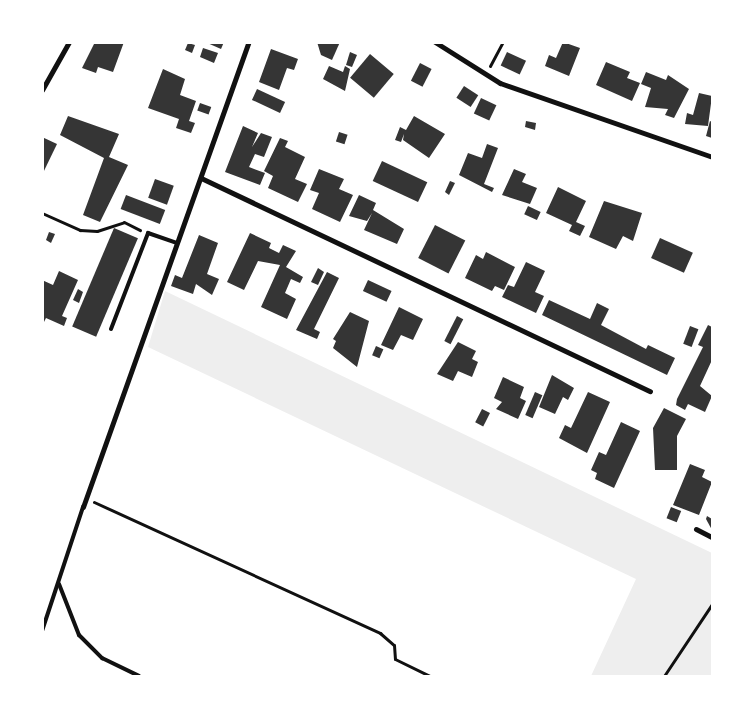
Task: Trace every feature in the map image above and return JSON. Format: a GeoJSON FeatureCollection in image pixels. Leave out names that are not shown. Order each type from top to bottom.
{"type":"FeatureCollection","features":[{"type":"Feature","properties":{"kind":"street"},"geometry":{"type":"LineString","coordinates":[[42,90],[69,42]]}},
{"type":"Feature","properties":{"kind":"street"},"geometry":{"type":"LineString","coordinates":[[83,507],[249,42]]}},
{"type":"Feature","properties":{"kind":"street"},"geometry":{"type":"LineString","coordinates":[[436,42],[487,76],[542,100],[712,158]]}},
{"type":"Feature","properties":{"kind":"street"},"geometry":{"type":"LineString","coordinates":[[201,178],[650,391]]}},
{"type":"Feature","properties":{"kind":"street"},"geometry":{"type":"LineString","coordinates":[[696,529],[712,537]]}},
{"type":"Feature","properties":{"kind":"lane"},"geometry":{"type":"LineString","coordinates":[[111,329],[148,233],[177,243]]}},
{"type":"Feature","properties":{"kind":"lane"},"geometry":{"type":"LineString","coordinates":[[42,631],[60,584],[83,507]]}},
{"type":"Feature","properties":{"kind":"lane"},"geometry":{"type":"LineString","coordinates":[[60,584],[79,635],[102,658],[139,676]]}},
{"type":"Feature","properties":{"kind":"path"},"geometry":{"type":"LineString","coordinates":[[487,76],[504,42]]}},
{"type":"Feature","properties":{"kind":"path"},"geometry":{"type":"LineString","coordinates":[[42,213],[80,230],[97,231],[124,222],[148,233]]}},
{"type":"Feature","properties":{"kind":"path"},"geometry":{"type":"LineString","coordinates":[[87,498],[380,633],[394,645],[395,659],[430,676]]}},
{"type":"Feature","properties":{"kind":"path"},"geometry":{"type":"LineString","coordinates":[[664,676],[712,604]]}},
{"type":"Feature","properties":{"kind":"shaded area"},"geometry":{"type":"Polygon","coordinates":[[[165,291],[712,553],[712,676],[591,676],[636,579],[148,347],[165,291]]]}},
{"type":"Feature","properties":{"kind":"building"},"geometry":{"type":"Polygon","coordinates":[[[95,42],[124,42],[113,72],[98,67],[96,73],[82,68],[95,42]]]}},
{"type":"Feature","properties":{"kind":"building"},"geometry":{"type":"Polygon","coordinates":[[[205,42],[224,42],[221,49],[205,42]]]}},
{"type":"Feature","properties":{"kind":"building"},"geometry":{"type":"Polygon","coordinates":[[[317,42],[340,42],[332,60],[321,55],[317,42]]]}},
{"type":"Feature","properties":{"kind":"building"},"geometry":{"type":"Polygon","coordinates":[[[563,42],[580,48],[569,76],[545,66],[549,55],[556,58],[563,42]]]}},
{"type":"Feature","properties":{"kind":"building"},"geometry":{"type":"Polygon","coordinates":[[[188,43],[195,45],[192,53],[185,50],[188,43]]]}},
{"type":"Feature","properties":{"kind":"building"},"geometry":{"type":"Polygon","coordinates":[[[203,48],[218,53],[214,63],[200,57],[203,48]]]}},
{"type":"Feature","properties":{"kind":"building"},"geometry":{"type":"Polygon","coordinates":[[[271,49],[298,59],[294,70],[287,68],[279,90],[259,82],[271,49]]]}},
{"type":"Feature","properties":{"kind":"building"},"geometry":{"type":"Polygon","coordinates":[[[350,52],[357,55],[352,67],[346,65],[350,52]]]}},
{"type":"Feature","properties":{"kind":"building"},"geometry":{"type":"Polygon","coordinates":[[[507,52],[526,61],[520,74],[501,66],[507,52]]]}},
{"type":"Feature","properties":{"kind":"building"},"geometry":{"type":"Polygon","coordinates":[[[370,54],[394,74],[374,98],[350,78],[370,54]]]}},
{"type":"Feature","properties":{"kind":"building"},"geometry":{"type":"Polygon","coordinates":[[[606,62],[630,72],[627,78],[640,83],[632,101],[596,85],[606,62]]]}},
{"type":"Feature","properties":{"kind":"building"},"geometry":{"type":"Polygon","coordinates":[[[420,63],[432,69],[423,87],[411,81],[420,63]]]}},
{"type":"Feature","properties":{"kind":"building"},"geometry":{"type":"Polygon","coordinates":[[[329,66],[343,72],[345,66],[350,69],[345,91],[323,79],[329,66]]]}},
{"type":"Feature","properties":{"kind":"building"},"geometry":{"type":"Polygon","coordinates":[[[163,69],[185,79],[180,95],[196,101],[189,121],[195,123],[191,133],[176,128],[179,119],[148,108],[163,69]]]}},
{"type":"Feature","properties":{"kind":"building"},"geometry":{"type":"Polygon","coordinates":[[[646,72],[666,80],[668,75],[689,89],[674,118],[665,115],[668,109],[645,107],[651,88],[641,84],[646,72]]]}},
{"type":"Feature","properties":{"kind":"building"},"geometry":{"type":"Polygon","coordinates":[[[464,86],[478,95],[471,107],[456,98],[464,86]]]}},
{"type":"Feature","properties":{"kind":"building"},"geometry":{"type":"Polygon","coordinates":[[[257,89],[285,102],[280,113],[252,100],[257,89]]]}},
{"type":"Feature","properties":{"kind":"building"},"geometry":{"type":"Polygon","coordinates":[[[699,93],[712,96],[708,126],[685,124],[687,113],[693,115],[699,93]]]}},
{"type":"Feature","properties":{"kind":"building"},"geometry":{"type":"Polygon","coordinates":[[[481,98],[496,105],[489,121],[474,113],[481,98]]]}},
{"type":"Feature","properties":{"kind":"building"},"geometry":{"type":"Polygon","coordinates":[[[200,103],[211,107],[209,115],[197,111],[200,103]]]}},
{"type":"Feature","properties":{"kind":"building"},"geometry":{"type":"Polygon","coordinates":[[[68,116],[119,134],[109,157],[128,165],[100,222],[83,215],[104,158],[60,135],[68,116]]]}},
{"type":"Feature","properties":{"kind":"building"},"geometry":{"type":"Polygon","coordinates":[[[414,116],[445,134],[429,158],[403,140],[404,134],[401,142],[395,140],[400,127],[406,130],[414,116]]]}},
{"type":"Feature","properties":{"kind":"building"},"geometry":{"type":"Polygon","coordinates":[[[526,121],[536,123],[535,130],[525,127],[526,121]]]}},
{"type":"Feature","properties":{"kind":"building"},"geometry":{"type":"Polygon","coordinates":[[[710,121],[712,122],[712,138],[706,136],[710,121]]]}},
{"type":"Feature","properties":{"kind":"building"},"geometry":{"type":"Polygon","coordinates":[[[243,126],[258,133],[252,147],[261,133],[272,137],[264,157],[255,154],[249,167],[265,173],[260,185],[225,172],[243,126]]]}},
{"type":"Feature","properties":{"kind":"building"},"geometry":{"type":"Polygon","coordinates":[[[339,132],[348,135],[344,144],[336,142],[339,132]]]}},
{"type":"Feature","properties":{"kind":"building"},"geometry":{"type":"Polygon","coordinates":[[[42,137],[57,144],[42,175],[42,137]]]}},
{"type":"Feature","properties":{"kind":"building"},"geometry":{"type":"Polygon","coordinates":[[[280,138],[288,141],[285,147],[305,157],[295,179],[307,184],[298,202],[268,188],[273,176],[264,171],[280,138]]]}},
{"type":"Feature","properties":{"kind":"building"},"geometry":{"type":"Polygon","coordinates":[[[487,144],[498,148],[484,184],[494,188],[492,192],[459,175],[468,153],[482,158],[487,144]]]}},
{"type":"Feature","properties":{"kind":"building"},"geometry":{"type":"Polygon","coordinates":[[[382,161],[427,182],[418,202],[373,181],[382,161]]]}},
{"type":"Feature","properties":{"kind":"building"},"geometry":{"type":"Polygon","coordinates":[[[319,169],[344,179],[339,189],[353,195],[340,222],[312,209],[319,193],[310,190],[319,169]]]}},
{"type":"Feature","properties":{"kind":"building"},"geometry":{"type":"Polygon","coordinates":[[[514,169],[526,174],[522,182],[537,188],[530,204],[502,195],[514,169]]]}},
{"type":"Feature","properties":{"kind":"building"},"geometry":{"type":"Polygon","coordinates":[[[155,179],[174,186],[167,205],[148,198],[155,179]]]}},
{"type":"Feature","properties":{"kind":"building"},"geometry":{"type":"Polygon","coordinates":[[[450,181],[455,183],[449,195],[445,192],[450,181]]]}},
{"type":"Feature","properties":{"kind":"building"},"geometry":{"type":"Polygon","coordinates":[[[558,187],[586,201],[576,222],[585,226],[580,236],[569,231],[572,225],[546,213],[558,187]]]}},
{"type":"Feature","properties":{"kind":"building"},"geometry":{"type":"Polygon","coordinates":[[[126,195],[165,210],[160,224],[121,209],[126,195]]]}},
{"type":"Feature","properties":{"kind":"building"},"geometry":{"type":"Polygon","coordinates":[[[359,195],[376,203],[373,210],[404,229],[397,244],[364,230],[372,213],[367,221],[349,216],[359,195]]]}},
{"type":"Feature","properties":{"kind":"building"},"geometry":{"type":"Polygon","coordinates":[[[604,201],[642,213],[633,241],[623,236],[616,249],[589,237],[604,201]]]}},
{"type":"Feature","properties":{"kind":"building"},"geometry":{"type":"Polygon","coordinates":[[[528,206],[541,212],[537,220],[524,214],[528,206]]]}},
{"type":"Feature","properties":{"kind":"building"},"geometry":{"type":"Polygon","coordinates":[[[435,225],[465,240],[448,273],[418,258],[435,225]]]}},
{"type":"Feature","properties":{"kind":"building"},"geometry":{"type":"Polygon","coordinates":[[[114,228],[138,238],[96,337],[72,326],[114,228]]]}},
{"type":"Feature","properties":{"kind":"building"},"geometry":{"type":"Polygon","coordinates":[[[49,232],[55,234],[51,243],[46,240],[49,232]]]}},
{"type":"Feature","properties":{"kind":"building"},"geometry":{"type":"Polygon","coordinates":[[[250,233],[271,243],[269,248],[279,253],[283,245],[296,251],[286,267],[303,277],[300,283],[291,279],[285,293],[296,299],[287,319],[261,307],[280,265],[258,261],[244,290],[227,282],[250,233]]]}},
{"type":"Feature","properties":{"kind":"building"},"geometry":{"type":"Polygon","coordinates":[[[199,235],[218,243],[207,274],[219,279],[212,295],[196,284],[193,294],[171,286],[175,275],[182,278],[199,235]]]}},
{"type":"Feature","properties":{"kind":"building"},"geometry":{"type":"Polygon","coordinates":[[[660,238],[693,253],[684,273],[651,258],[660,238]]]}},
{"type":"Feature","properties":{"kind":"building"},"geometry":{"type":"Polygon","coordinates":[[[486,252],[515,267],[504,290],[495,286],[492,291],[465,278],[476,255],[483,259],[486,252]]]}},
{"type":"Feature","properties":{"kind":"building"},"geometry":{"type":"Polygon","coordinates":[[[526,262],[545,271],[535,292],[544,296],[536,313],[502,297],[508,285],[514,287],[526,262]]]}},
{"type":"Feature","properties":{"kind":"building"},"geometry":{"type":"Polygon","coordinates":[[[318,268],[324,272],[318,285],[311,282],[318,268]]]}},
{"type":"Feature","properties":{"kind":"building"},"geometry":{"type":"Polygon","coordinates":[[[59,271],[78,280],[62,316],[67,318],[64,326],[46,318],[42,326],[42,280],[53,285],[59,271]]]}},
{"type":"Feature","properties":{"kind":"building"},"geometry":{"type":"Polygon","coordinates":[[[327,272],[339,278],[314,329],[320,332],[317,339],[296,330],[327,272]]]}},
{"type":"Feature","properties":{"kind":"building"},"geometry":{"type":"Polygon","coordinates":[[[368,280],[392,291],[386,302],[363,291],[368,280]]]}},
{"type":"Feature","properties":{"kind":"building"},"geometry":{"type":"Polygon","coordinates":[[[78,289],[83,292],[79,303],[73,300],[78,289]]]}},
{"type":"Feature","properties":{"kind":"building"},"geometry":{"type":"Polygon","coordinates":[[[549,300],[590,319],[597,303],[609,309],[601,325],[646,349],[648,345],[675,358],[667,375],[542,315],[549,300]]]}},
{"type":"Feature","properties":{"kind":"building"},"geometry":{"type":"Polygon","coordinates":[[[399,307],[423,319],[413,340],[401,335],[393,350],[381,345],[399,307]]]}},
{"type":"Feature","properties":{"kind":"building"},"geometry":{"type":"Polygon","coordinates":[[[350,312],[369,321],[357,367],[333,348],[336,341],[333,339],[350,312]]]}},
{"type":"Feature","properties":{"kind":"building"},"geometry":{"type":"Polygon","coordinates":[[[457,316],[463,319],[451,344],[444,341],[457,316]]]}},
{"type":"Feature","properties":{"kind":"building"},"geometry":{"type":"Polygon","coordinates":[[[708,325],[712,327],[712,360],[700,386],[712,396],[705,412],[688,404],[685,410],[676,405],[677,399],[703,347],[698,345],[708,325]]]}},
{"type":"Feature","properties":{"kind":"building"},"geometry":{"type":"Polygon","coordinates":[[[690,326],[698,329],[692,347],[683,344],[690,326]]]}},
{"type":"Feature","properties":{"kind":"building"},"geometry":{"type":"Polygon","coordinates":[[[458,342],[476,351],[472,359],[478,362],[472,377],[458,371],[453,381],[437,374],[458,342]]]}},
{"type":"Feature","properties":{"kind":"building"},"geometry":{"type":"Polygon","coordinates":[[[376,346],[383,349],[379,358],[372,355],[376,346]]]}},
{"type":"Feature","properties":{"kind":"building"},"geometry":{"type":"Polygon","coordinates":[[[552,375],[574,388],[568,400],[563,397],[555,414],[539,407],[552,375]]]}},
{"type":"Feature","properties":{"kind":"building"},"geometry":{"type":"Polygon","coordinates":[[[503,377],[524,387],[520,398],[526,401],[518,419],[496,409],[502,402],[494,398],[503,377]]]}},
{"type":"Feature","properties":{"kind":"building"},"geometry":{"type":"Polygon","coordinates":[[[535,392],[542,395],[533,418],[525,415],[535,392]]]}},
{"type":"Feature","properties":{"kind":"building"},"geometry":{"type":"Polygon","coordinates":[[[588,392],[610,402],[587,453],[559,438],[565,425],[571,428],[588,392]]]}},
{"type":"Feature","properties":{"kind":"building"},"geometry":{"type":"Polygon","coordinates":[[[664,408],[686,419],[677,436],[677,470],[655,470],[653,428],[664,408]]]}},
{"type":"Feature","properties":{"kind":"building"},"geometry":{"type":"Polygon","coordinates":[[[482,409],[490,413],[483,426],[475,422],[482,409]]]}},
{"type":"Feature","properties":{"kind":"building"},"geometry":{"type":"Polygon","coordinates":[[[621,422],[640,431],[614,488],[595,479],[597,473],[591,470],[599,452],[606,455],[621,422]]]}},
{"type":"Feature","properties":{"kind":"building"},"geometry":{"type":"Polygon","coordinates":[[[690,464],[705,470],[702,477],[712,482],[699,515],[673,505],[690,464]]]}},
{"type":"Feature","properties":{"kind":"building"},"geometry":{"type":"Polygon","coordinates":[[[671,507],[681,511],[677,522],[667,518],[671,507]]]}},
{"type":"Feature","properties":{"kind":"building"},"geometry":{"type":"Polygon","coordinates":[[[707,516],[712,519],[712,530],[706,519],[707,516]]]}}]}
